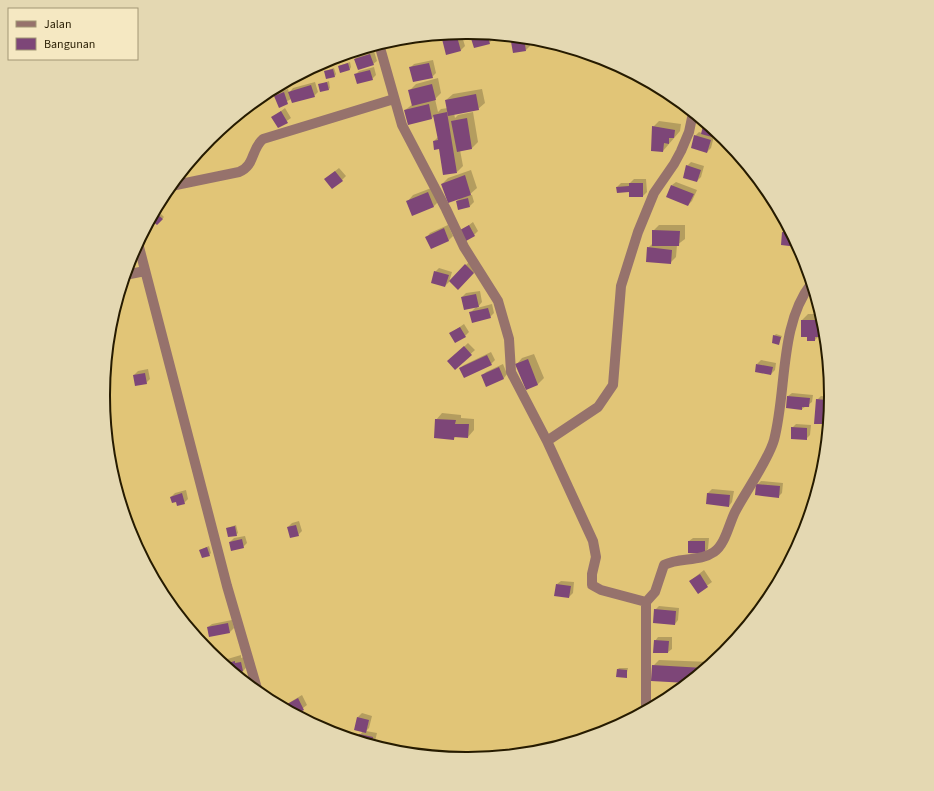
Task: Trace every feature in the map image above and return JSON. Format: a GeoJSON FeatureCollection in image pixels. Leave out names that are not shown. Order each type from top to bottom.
{"type":"FeatureCollection","features":[{"type":"Feature","properties":{"kind":"street"},"geometry":{"type":"LineString","coordinates":[[381,50],[402,125],[464,247],[498,301],[509,339],[511,372],[547,441],[593,541],[596,557],[592,574],[592,585],[601,590],[646,602]]}},
{"type":"Feature","properties":{"kind":"street"},"geometry":{"type":"LineString","coordinates":[[180,184],[239,172],[246,169],[250,164],[259,143],[263,139],[394,99]]}},
{"type":"Feature","properties":{"kind":"street"},"geometry":{"type":"LineString","coordinates":[[547,441],[598,407],[613,385],[621,286],[638,232],[654,193],[681,151],[689,132],[692,119]]}},
{"type":"Feature","properties":{"kind":"street"},"geometry":{"type":"LineString","coordinates":[[140,253],[227,586],[255,682]]}},
{"type":"Feature","properties":{"kind":"street"},"geometry":{"type":"LineString","coordinates":[[132,274],[145,271]]}},
{"type":"Feature","properties":{"kind":"street"},"geometry":{"type":"LineString","coordinates":[[646,703],[646,602],[655,592],[664,565],[707,556],[719,548],[735,512],[774,441],[786,348],[800,301],[807,290]]}},
{"type":"Feature","properties":{"kind":"building"},"geometry":{"type":"Polygon","coordinates":[[[458,39],[461,51],[446,55],[442,40],[458,39]]]}},
{"type":"Feature","properties":{"kind":"building"},"geometry":{"type":"Polygon","coordinates":[[[471,39],[489,40],[490,44],[474,48],[471,39]]]}},
{"type":"Feature","properties":{"kind":"building"},"geometry":{"type":"Polygon","coordinates":[[[511,42],[525,44],[526,51],[513,53],[511,42]]]}},
{"type":"Feature","properties":{"kind":"building"},"geometry":{"type":"Polygon","coordinates":[[[370,54],[374,65],[358,70],[354,59],[370,54]]]}},
{"type":"Feature","properties":{"kind":"building"},"geometry":{"type":"Polygon","coordinates":[[[348,63],[350,70],[340,73],[338,66],[348,63]]]}},
{"type":"Feature","properties":{"kind":"building"},"geometry":{"type":"Polygon","coordinates":[[[429,63],[433,78],[413,82],[409,67],[429,63]]]}},
{"type":"Feature","properties":{"kind":"building"},"geometry":{"type":"Polygon","coordinates":[[[333,69],[335,77],[326,79],[324,71],[333,69]]]}},
{"type":"Feature","properties":{"kind":"building"},"geometry":{"type":"Polygon","coordinates":[[[370,70],[373,80],[357,84],[354,74],[370,70]]]}},
{"type":"Feature","properties":{"kind":"building"},"geometry":{"type":"Polygon","coordinates":[[[327,82],[329,90],[320,92],[318,84],[327,82]]]}},
{"type":"Feature","properties":{"kind":"building"},"geometry":{"type":"Polygon","coordinates":[[[432,84],[436,100],[412,106],[408,90],[432,84]]]}},
{"type":"Feature","properties":{"kind":"building"},"geometry":{"type":"Polygon","coordinates":[[[311,85],[315,97],[292,103],[288,92],[311,85]]]}},
{"type":"Feature","properties":{"kind":"building"},"geometry":{"type":"Polygon","coordinates":[[[284,92],[288,104],[279,108],[274,96],[284,92]]]}},
{"type":"Feature","properties":{"kind":"building"},"geometry":{"type":"Polygon","coordinates":[[[476,94],[479,110],[448,116],[445,100],[476,94]]]}},
{"type":"Feature","properties":{"kind":"building"},"geometry":{"type":"Polygon","coordinates":[[[429,104],[432,119],[408,125],[404,110],[429,104]]]}},
{"type":"Feature","properties":{"kind":"building"},"geometry":{"type":"Polygon","coordinates":[[[281,111],[288,123],[278,128],[271,117],[281,111]]]}},
{"type":"Feature","properties":{"kind":"building"},"geometry":{"type":"Polygon","coordinates":[[[447,112],[457,173],[443,175],[439,149],[434,150],[433,141],[438,140],[433,115],[447,112]]]}},
{"type":"Feature","properties":{"kind":"building"},"geometry":{"type":"Polygon","coordinates":[[[467,118],[472,149],[457,152],[451,121],[467,118]]]}},
{"type":"Feature","properties":{"kind":"building"},"geometry":{"type":"Polygon","coordinates":[[[652,126],[675,130],[674,138],[669,138],[669,144],[664,143],[663,152],[651,151],[652,126]]]}},
{"type":"Feature","properties":{"kind":"building"},"geometry":{"type":"Polygon","coordinates":[[[703,128],[712,137],[712,137],[701,134],[703,128]]]}},
{"type":"Feature","properties":{"kind":"building"},"geometry":{"type":"Polygon","coordinates":[[[694,135],[711,140],[707,153],[691,148],[694,135]]]}},
{"type":"Feature","properties":{"kind":"building"},"geometry":{"type":"Polygon","coordinates":[[[686,165],[701,170],[697,182],[683,178],[686,165]]]}},
{"type":"Feature","properties":{"kind":"building"},"geometry":{"type":"Polygon","coordinates":[[[335,171],[343,181],[332,189],[324,179],[335,171]]]}},
{"type":"Feature","properties":{"kind":"building"},"geometry":{"type":"Polygon","coordinates":[[[465,175],[471,195],[448,203],[441,184],[465,175]]]}},
{"type":"Feature","properties":{"kind":"building"},"geometry":{"type":"Polygon","coordinates":[[[629,183],[643,183],[643,197],[629,197],[629,192],[617,193],[616,187],[629,186],[629,183]]]}},
{"type":"Feature","properties":{"kind":"building"},"geometry":{"type":"Polygon","coordinates":[[[671,185],[694,194],[688,206],[666,197],[671,185]]]}},
{"type":"Feature","properties":{"kind":"building"},"geometry":{"type":"Polygon","coordinates":[[[428,192],[434,207],[412,216],[406,201],[428,192]]]}},
{"type":"Feature","properties":{"kind":"building"},"geometry":{"type":"Polygon","coordinates":[[[468,198],[470,207],[458,210],[456,201],[468,198]]]}},
{"type":"Feature","properties":{"kind":"building"},"geometry":{"type":"Polygon","coordinates":[[[159,216],[163,219],[157,225],[155,223],[159,216]]]}},
{"type":"Feature","properties":{"kind":"building"},"geometry":{"type":"Polygon","coordinates":[[[469,225],[475,236],[466,241],[460,230],[469,225]]]}},
{"type":"Feature","properties":{"kind":"building"},"geometry":{"type":"Polygon","coordinates":[[[444,228],[449,241],[431,249],[425,237],[444,228]]]}},
{"type":"Feature","properties":{"kind":"building"},"geometry":{"type":"Polygon","coordinates":[[[652,230],[680,231],[679,246],[652,246],[652,230]]]}},
{"type":"Feature","properties":{"kind":"building"},"geometry":{"type":"Polygon","coordinates":[[[782,232],[784,232],[790,246],[781,245],[782,232]]]}},
{"type":"Feature","properties":{"kind":"building"},"geometry":{"type":"Polygon","coordinates":[[[647,247],[672,250],[671,264],[646,262],[647,247]]]}},
{"type":"Feature","properties":{"kind":"building"},"geometry":{"type":"Polygon","coordinates":[[[465,264],[474,273],[458,290],[449,281],[465,264]]]}},
{"type":"Feature","properties":{"kind":"building"},"geometry":{"type":"Polygon","coordinates":[[[434,271],[449,275],[445,287],[431,283],[434,271]]]}},
{"type":"Feature","properties":{"kind":"building"},"geometry":{"type":"Polygon","coordinates":[[[476,294],[479,307],[464,310],[461,297],[476,294]]]}},
{"type":"Feature","properties":{"kind":"building"},"geometry":{"type":"Polygon","coordinates":[[[488,308],[491,318],[472,323],[469,312],[488,308]]]}},
{"type":"Feature","properties":{"kind":"building"},"geometry":{"type":"Polygon","coordinates":[[[801,320],[815,320],[818,337],[815,337],[815,341],[807,341],[807,337],[801,337],[801,320]]]}},
{"type":"Feature","properties":{"kind":"building"},"geometry":{"type":"Polygon","coordinates":[[[460,327],[466,337],[455,343],[449,333],[460,327]]]}},
{"type":"Feature","properties":{"kind":"building"},"geometry":{"type":"Polygon","coordinates":[[[773,335],[781,337],[779,345],[772,343],[773,335]]]}},
{"type":"Feature","properties":{"kind":"building"},"geometry":{"type":"Polygon","coordinates":[[[464,346],[472,355],[455,370],[447,361],[464,346]]]}},
{"type":"Feature","properties":{"kind":"building"},"geometry":{"type":"Polygon","coordinates":[[[487,355],[492,365],[464,378],[459,368],[487,355]]]}},
{"type":"Feature","properties":{"kind":"building"},"geometry":{"type":"Polygon","coordinates":[[[528,359],[538,385],[526,390],[515,364],[528,359]]]}},
{"type":"Feature","properties":{"kind":"building"},"geometry":{"type":"Polygon","coordinates":[[[756,364],[773,367],[771,375],[755,372],[756,364]]]}},
{"type":"Feature","properties":{"kind":"building"},"geometry":{"type":"Polygon","coordinates":[[[499,367],[504,379],[486,387],[481,375],[499,367]]]}},
{"type":"Feature","properties":{"kind":"building"},"geometry":{"type":"Polygon","coordinates":[[[145,373],[147,384],[135,386],[133,375],[145,373]]]}},
{"type":"Feature","properties":{"kind":"building"},"geometry":{"type":"Polygon","coordinates":[[[787,396],[810,398],[809,407],[802,407],[802,410],[786,408],[787,396]]]}},
{"type":"Feature","properties":{"kind":"building"},"geometry":{"type":"Polygon","coordinates":[[[816,399],[824,400],[822,424],[814,424],[816,399]]]}},
{"type":"Feature","properties":{"kind":"building"},"geometry":{"type":"Polygon","coordinates":[[[435,419],[456,420],[455,424],[469,424],[468,438],[454,437],[454,440],[434,438],[435,419]]]}},
{"type":"Feature","properties":{"kind":"building"},"geometry":{"type":"Polygon","coordinates":[[[791,427],[807,428],[807,440],[791,439],[791,427]]]}},
{"type":"Feature","properties":{"kind":"building"},"geometry":{"type":"Polygon","coordinates":[[[756,484],[780,486],[779,498],[755,495],[756,484]]]}},
{"type":"Feature","properties":{"kind":"building"},"geometry":{"type":"Polygon","coordinates":[[[182,493],[185,504],[177,506],[176,502],[172,503],[170,497],[182,493]]]}},
{"type":"Feature","properties":{"kind":"building"},"geometry":{"type":"Polygon","coordinates":[[[707,493],[730,495],[729,507],[706,504],[707,493]]]}},
{"type":"Feature","properties":{"kind":"building"},"geometry":{"type":"Polygon","coordinates":[[[296,525],[299,536],[290,538],[287,527],[296,525]]]}},
{"type":"Feature","properties":{"kind":"building"},"geometry":{"type":"Polygon","coordinates":[[[235,526],[237,536],[228,537],[226,528],[235,526]]]}},
{"type":"Feature","properties":{"kind":"building"},"geometry":{"type":"Polygon","coordinates":[[[242,539],[244,548],[231,551],[229,542],[242,539]]]}},
{"type":"Feature","properties":{"kind":"building"},"geometry":{"type":"Polygon","coordinates":[[[688,541],[705,541],[705,554],[688,553],[688,541]]]}},
{"type":"Feature","properties":{"kind":"building"},"geometry":{"type":"Polygon","coordinates":[[[207,547],[210,556],[202,558],[199,550],[207,547]]]}},
{"type":"Feature","properties":{"kind":"building"},"geometry":{"type":"Polygon","coordinates":[[[700,574],[708,587],[698,594],[689,581],[700,574]]]}},
{"type":"Feature","properties":{"kind":"building"},"geometry":{"type":"Polygon","coordinates":[[[556,584],[571,586],[569,598],[554,596],[556,584]]]}},
{"type":"Feature","properties":{"kind":"building"},"geometry":{"type":"Polygon","coordinates":[[[654,609],[676,611],[675,625],[653,623],[654,609]]]}},
{"type":"Feature","properties":{"kind":"building"},"geometry":{"type":"Polygon","coordinates":[[[228,623],[230,633],[209,637],[207,627],[228,623]]]}},
{"type":"Feature","properties":{"kind":"building"},"geometry":{"type":"Polygon","coordinates":[[[654,640],[669,641],[668,653],[653,653],[654,640]]]}},
{"type":"Feature","properties":{"kind":"building"},"geometry":{"type":"Polygon","coordinates":[[[230,662],[241,662],[243,671],[242,672],[230,662]]]}},
{"type":"Feature","properties":{"kind":"building"},"geometry":{"type":"Polygon","coordinates":[[[652,665],[697,668],[678,682],[651,681],[652,665]]]}},
{"type":"Feature","properties":{"kind":"building"},"geometry":{"type":"Polygon","coordinates":[[[617,669],[627,670],[627,678],[616,677],[617,669]]]}},
{"type":"Feature","properties":{"kind":"building"},"geometry":{"type":"Polygon","coordinates":[[[298,698],[304,710],[302,711],[288,704],[298,698]]]}},
{"type":"Feature","properties":{"kind":"building"},"geometry":{"type":"Polygon","coordinates":[[[357,717],[369,720],[366,733],[354,730],[357,717]]]}},
{"type":"Feature","properties":{"kind":"building"},"geometry":{"type":"Polygon","coordinates":[[[359,735],[373,737],[373,739],[359,735]]]}}]}
